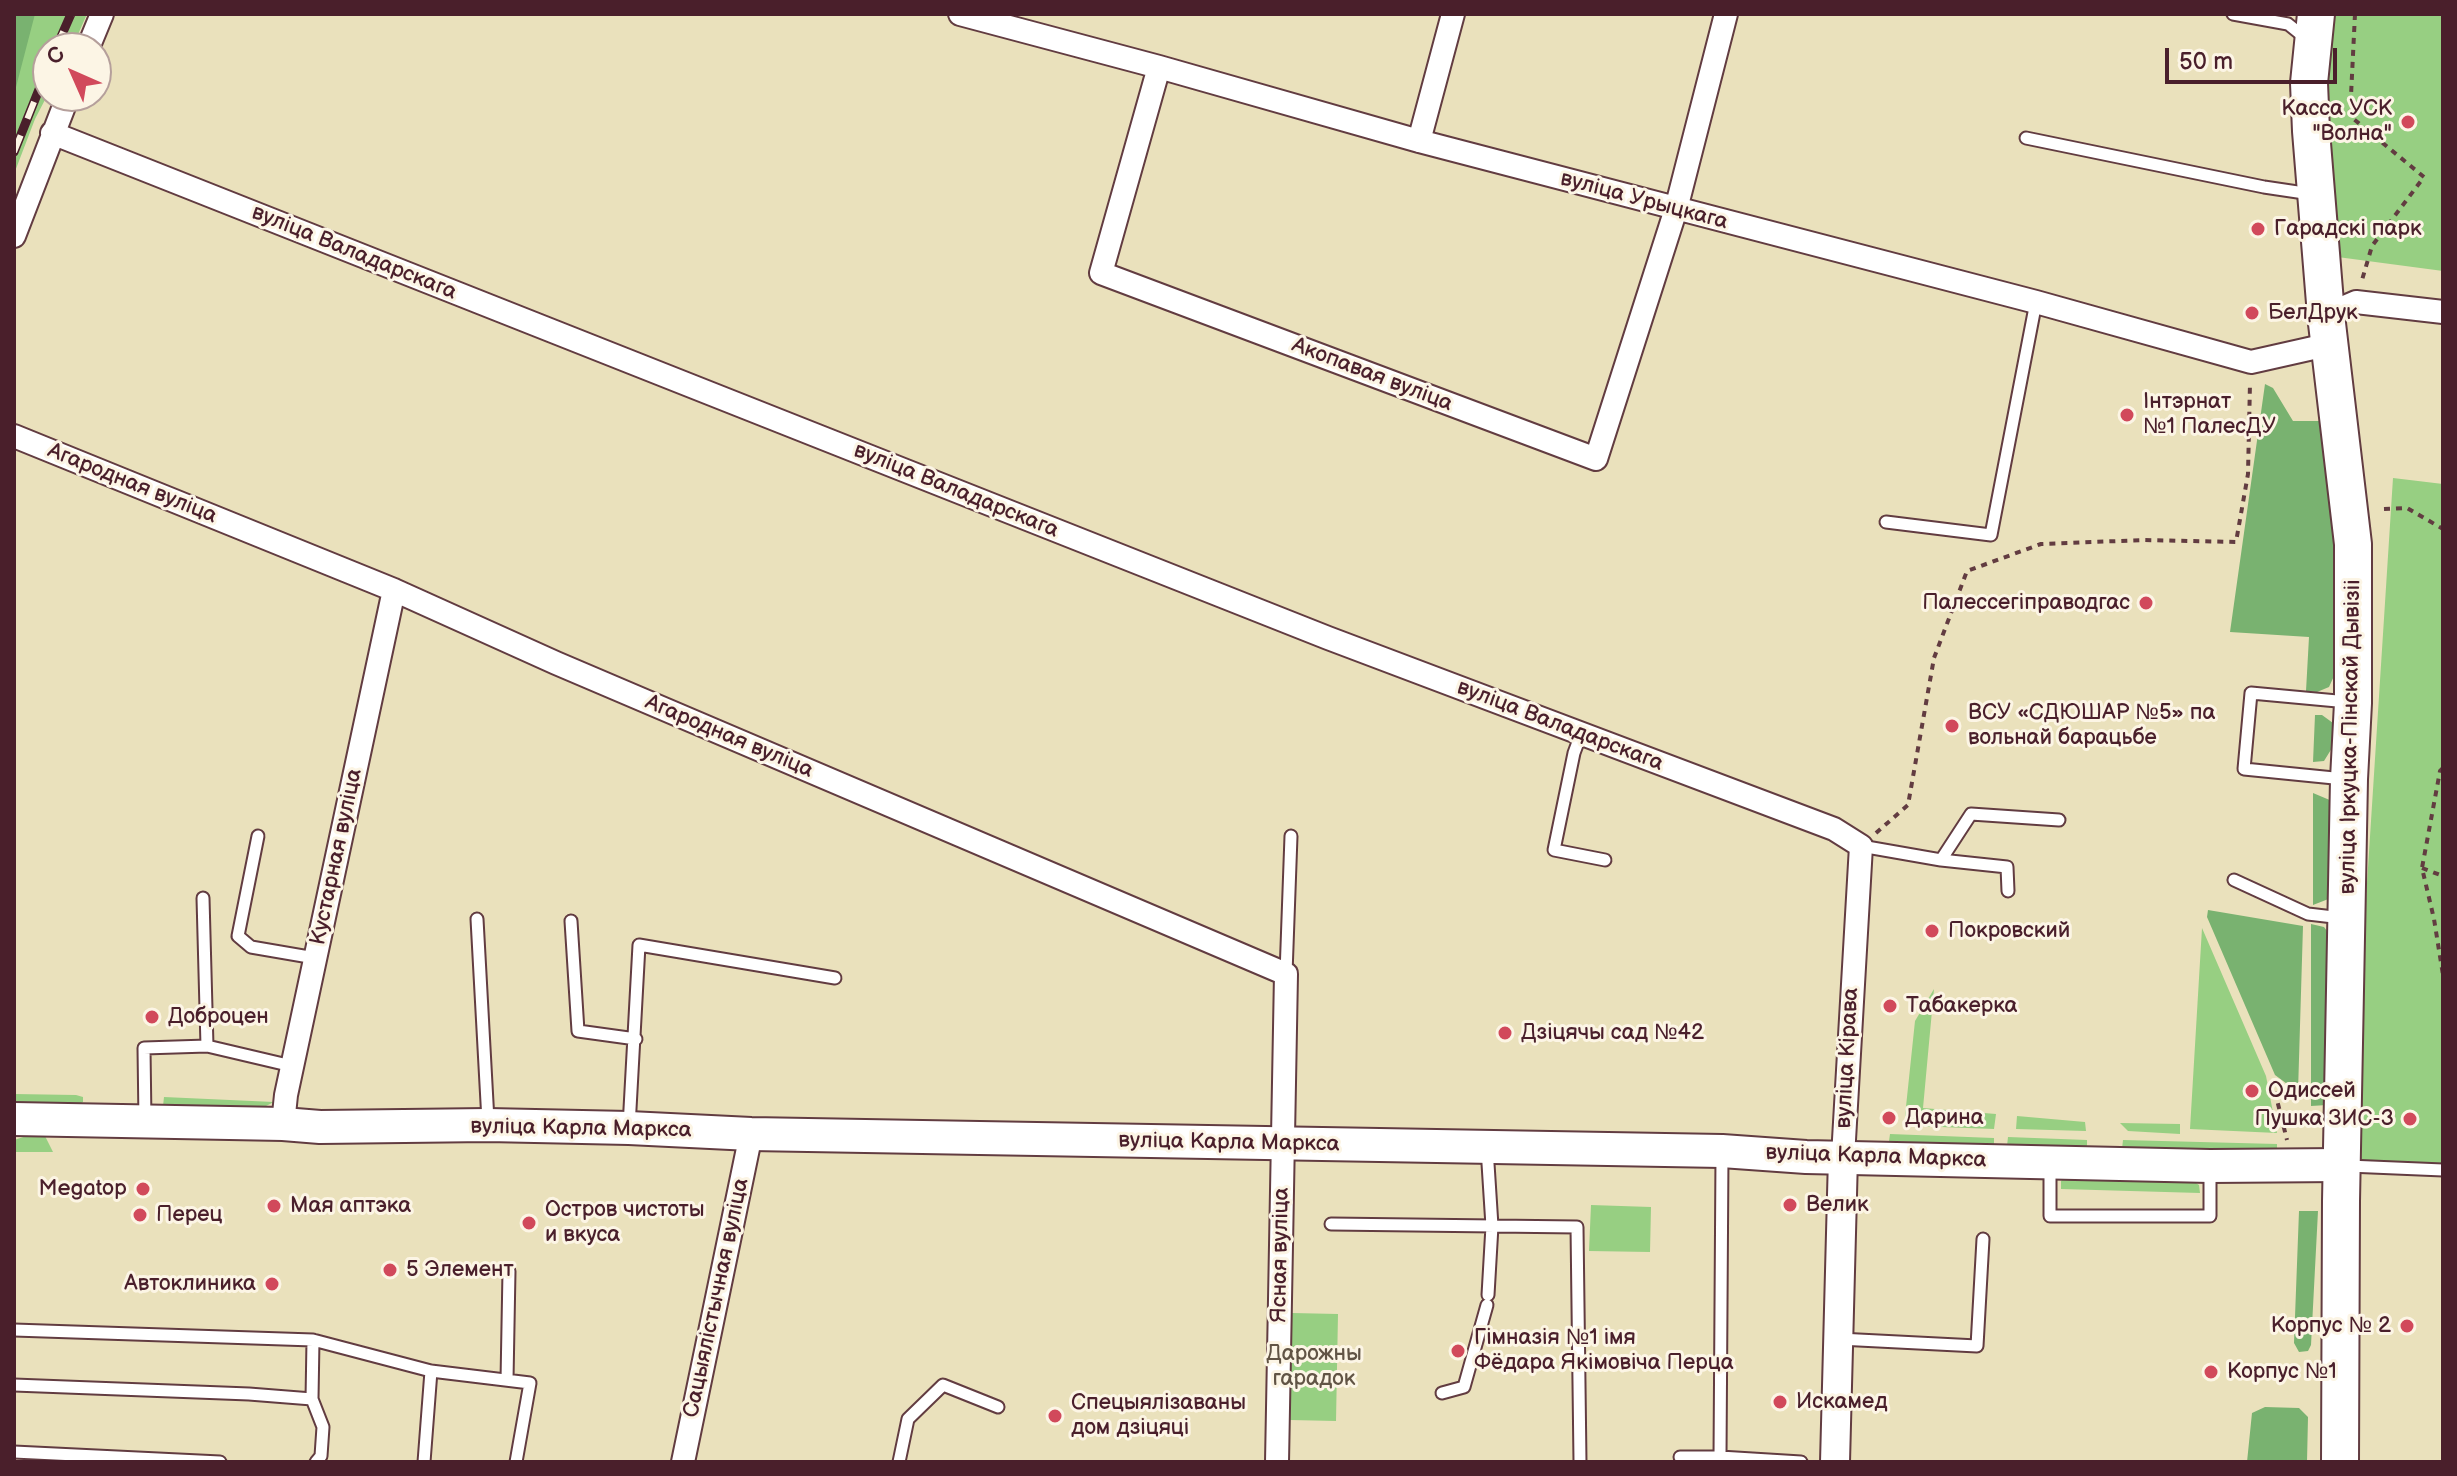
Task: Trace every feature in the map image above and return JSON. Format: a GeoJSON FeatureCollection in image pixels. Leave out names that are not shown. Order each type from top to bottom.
{"type":"FeatureCollection","features":[{"type":"Feature","properties":{"kind":"main road","name":"вуліца Іркуцка-Пінскай Дывізіі"},"geometry":{"type":"LineString","coordinates":[[2314,28],[2309,83],[2316,194],[2337,320],[2353,544],[2340,1462]]}},
{"type":"Feature","properties":{"kind":"main road","name":"вуліца Карла Маркса"},"geometry":{"type":"LineString","coordinates":[[14,1119],[320,1127],[488,1125],[751,1134],[1722,1151],[1806,1157],[2210,1166],[2342,1165]]}},
{"type":"Feature","properties":{"kind":"street","name":"вуліца Урыцкага"},"geometry":{"type":"LineString","coordinates":[[960,14],[1419,141],[2036,302],[2251,362],[2337,320],[2443,312]]}},
{"type":"Feature","properties":{"kind":"street"},"geometry":{"type":"LineString","coordinates":[[1419,141],[1453,14]]}},
{"type":"Feature","properties":{"kind":"street"},"geometry":{"type":"LineString","coordinates":[[1676,209],[1726,14]]}},
{"type":"Feature","properties":{"kind":"street","name":"Акопавая вуліца"},"geometry":{"type":"LineString","coordinates":[[1159,67],[1101,273],[1596,459],[1676,209]]}},
{"type":"Feature","properties":{"kind":"street"},"geometry":{"type":"LineString","coordinates":[[14,236],[61,112]]}},
{"type":"Feature","properties":{"kind":"street","name":"вуліца Валадарскага"},"geometry":{"type":"LineString","coordinates":[[52,133],[1328,638],[1834,829],[1861,846]]}},
{"type":"Feature","properties":{"kind":"street","name":"Агародная вуліца"},"geometry":{"type":"LineString","coordinates":[[14,436],[394,590],[556,663],[1286,974]]}},
{"type":"Feature","properties":{"kind":"street","name":"Кустарная вуліца"},"geometry":{"type":"LineString","coordinates":[[283,1124],[292,1066],[394,590]]}},
{"type":"Feature","properties":{"kind":"street","name":"вуліца Кірава"},"geometry":{"type":"LineString","coordinates":[[1835,1462],[1843,1157],[1861,846]]}},
{"type":"Feature","properties":{"kind":"street"},"geometry":{"type":"LineString","coordinates":[[1283,1144],[1286,974]]}},
{"type":"Feature","properties":{"kind":"street","name":"Сацыялістычная вуліца"},"geometry":{"type":"LineString","coordinates":[[683,1462],[751,1134]]}},
{"type":"Feature","properties":{"kind":"street","name":"Ясная вуліца"},"geometry":{"type":"LineString","coordinates":[[1277,1462],[1283,1144]]}},
{"type":"Feature","properties":{"kind":"lane"},"geometry":{"type":"LineString","coordinates":[[2233,14],[2314,28]]}},
{"type":"Feature","properties":{"kind":"lane"},"geometry":{"type":"LineString","coordinates":[[2026,138],[2264,187],[2316,194]]}},
{"type":"Feature","properties":{"kind":"lane"},"geometry":{"type":"LineString","coordinates":[[1886,522],[1991,535],[2036,302]]}},
{"type":"Feature","properties":{"kind":"lane"},"geometry":{"type":"LineString","coordinates":[[2349,779],[2244,769],[2251,693],[2353,703]]}},
{"type":"Feature","properties":{"kind":"lane"},"geometry":{"type":"LineString","coordinates":[[1581,734],[1574,753],[1554,850],[1605,860]]}},
{"type":"Feature","properties":{"kind":"lane"},"geometry":{"type":"LineString","coordinates":[[1941,860],[1971,814],[2059,820]]}},
{"type":"Feature","properties":{"kind":"lane"},"geometry":{"type":"LineString","coordinates":[[258,836],[238,936],[251,947],[315,958]]}},
{"type":"Feature","properties":{"kind":"lane"},"geometry":{"type":"LineString","coordinates":[[1286,974],[1291,836]]}},
{"type":"Feature","properties":{"kind":"lane"},"geometry":{"type":"LineString","coordinates":[[1861,846],[1941,860],[2007,867],[2008,891]]}},
{"type":"Feature","properties":{"kind":"lane"},"geometry":{"type":"LineString","coordinates":[[2234,880],[2308,914],[2348,918]]}},
{"type":"Feature","properties":{"kind":"lane"},"geometry":{"type":"LineString","coordinates":[[203,898],[207,1046]]}},
{"type":"Feature","properties":{"kind":"lane"},"geometry":{"type":"LineString","coordinates":[[477,919],[488,1125]]}},
{"type":"Feature","properties":{"kind":"lane"},"geometry":{"type":"LineString","coordinates":[[571,921],[578,1031],[636,1039]]}},
{"type":"Feature","properties":{"kind":"lane"},"geometry":{"type":"LineString","coordinates":[[629,1128],[639,945],[835,978]]}},
{"type":"Feature","properties":{"kind":"lane"},"geometry":{"type":"LineString","coordinates":[[145,1121],[144,1048],[207,1046],[292,1066]]}},
{"type":"Feature","properties":{"kind":"lane"},"geometry":{"type":"LineString","coordinates":[[1442,1393],[1464,1387],[1487,1300],[1492,1226],[1487,1148]]}},
{"type":"Feature","properties":{"kind":"lane"},"geometry":{"type":"LineString","coordinates":[[1720,1457],[1722,1151]]}},
{"type":"Feature","properties":{"kind":"lane"},"geometry":{"type":"LineString","coordinates":[[2050,1162],[2050,1216],[2210,1216],[2210,1166]]}},
{"type":"Feature","properties":{"kind":"lane","name":"вуліца Карла Маркса"},"geometry":{"type":"LineString","coordinates":[[2342,1165],[2443,1170]]}},
{"type":"Feature","properties":{"kind":"lane"},"geometry":{"type":"LineString","coordinates":[[1331,1224],[1577,1227],[1580,1462]]}},
{"type":"Feature","properties":{"kind":"lane"},"geometry":{"type":"LineString","coordinates":[[1838,1339],[1977,1346],[1983,1239]]}},
{"type":"Feature","properties":{"kind":"lane"},"geometry":{"type":"LineString","coordinates":[[507,1380],[509,1271]]}},
{"type":"Feature","properties":{"kind":"lane"},"geometry":{"type":"LineString","coordinates":[[14,1330],[313,1340],[431,1371],[530,1383],[516,1462]]}},
{"type":"Feature","properties":{"kind":"lane"},"geometry":{"type":"LineString","coordinates":[[313,1340],[312,1399],[323,1427],[321,1456],[316,1462]]}},
{"type":"Feature","properties":{"kind":"lane"},"geometry":{"type":"LineString","coordinates":[[424,1462],[431,1371]]}},
{"type":"Feature","properties":{"kind":"lane"},"geometry":{"type":"LineString","coordinates":[[14,1385],[312,1399]]}},
{"type":"Feature","properties":{"kind":"lane"},"geometry":{"type":"LineString","coordinates":[[899,1462],[908,1419],[943,1385],[998,1407]]}},
{"type":"Feature","properties":{"kind":"lane"},"geometry":{"type":"LineString","coordinates":[[14,1452],[220,1462]]}},
{"type":"Feature","properties":{"kind":"lane"},"geometry":{"type":"LineString","coordinates":[[1680,1457],[1801,1462]]}},
{"type":"Feature","properties":{"kind":"path"},"geometry":{"type":"LineString","coordinates":[[2337,320],[2372,246],[2424,177],[2350,116],[2355,14]]}},
{"type":"Feature","properties":{"kind":"path"},"geometry":{"type":"LineString","coordinates":[[1861,846],[1908,805],[1934,658],[1967,571],[2041,544],[2145,540],[2236,542],[2248,474],[2250,380]]}},
{"type":"Feature","properties":{"kind":"path"},"geometry":{"type":"LineString","coordinates":[[2384,509],[2407,508],[2443,529]]}},
{"type":"Feature","properties":{"kind":"path"},"geometry":{"type":"LineString","coordinates":[[2443,768],[2422,868],[2443,975]]}},
{"type":"Feature","properties":{"kind":"path"},"geometry":{"type":"LineString","coordinates":[[2422,868],[2443,876]]}},
{"type":"Feature","properties":{"kind":"path"},"geometry":{"type":"LineString","coordinates":[[2272,1080],[2287,1141]]}},
{"type":"Feature","properties":{"kind":"green space"},"geometry":{"type":"Polygon","coordinates":[[[14,14],[87,14],[79,32],[32,32],[32,112],[39,112],[14,174],[14,14]]]}},
{"type":"Feature","properties":{"kind":"green space"},"geometry":{"type":"Polygon","coordinates":[[[14,14],[35,14],[15,91],[14,91],[14,14]]]}},
{"type":"Feature","properties":{"kind":"green space"},"geometry":{"type":"Polygon","coordinates":[[[2331,14],[2443,14],[2443,271],[2330,256],[2318,127],[2331,14]]]}},
{"type":"Feature","properties":{"kind":"green space"},"geometry":{"type":"Polygon","coordinates":[[[2265,384],[2273,388],[2293,421],[2319,421],[2336,525],[2337,649],[2334,676],[2329,687],[2317,692],[2306,691],[2309,637],[2230,632],[2265,384]]]}},
{"type":"Feature","properties":{"kind":"green space"},"geometry":{"type":"Polygon","coordinates":[[[2393,478],[2443,484],[2443,1165],[2349,1164],[2393,478]]]}},
{"type":"Feature","properties":{"kind":"green space"},"geometry":{"type":"Polygon","coordinates":[[[2315,715],[2322,715],[2333,723],[2332,748],[2324,761],[2313,762],[2315,715]]]}},
{"type":"Feature","properties":{"kind":"green space"},"geometry":{"type":"Polygon","coordinates":[[[2313,793],[2332,801],[2331,898],[2313,905],[2313,793]]]}},
{"type":"Feature","properties":{"kind":"green space"},"geometry":{"type":"Polygon","coordinates":[[[2208,910],[2303,926],[2298,1092],[2275,1075],[2207,917],[2208,910]]]}},
{"type":"Feature","properties":{"kind":"green space"},"geometry":{"type":"Polygon","coordinates":[[[2311,924],[2324,927],[2331,936],[2327,1105],[2311,1106],[2311,924]]]}},
{"type":"Feature","properties":{"kind":"green space"},"geometry":{"type":"Polygon","coordinates":[[[2202,928],[2266,1076],[2277,1133],[2190,1129],[2202,928]]]}},
{"type":"Feature","properties":{"kind":"green space"},"geometry":{"type":"Polygon","coordinates":[[[1934,989],[1923,1108],[1996,1114],[1994,1129],[1914,1126],[1905,1116],[1915,1021],[1934,989]]]}},
{"type":"Feature","properties":{"kind":"green space"},"geometry":{"type":"Polygon","coordinates":[[[14,1094],[76,1095],[83,1097],[83,1102],[78,1105],[14,1103],[14,1094]]]}},
{"type":"Feature","properties":{"kind":"green space"},"geometry":{"type":"Polygon","coordinates":[[[164,1097],[274,1102],[251,1109],[163,1106],[164,1097]]]}},
{"type":"Feature","properties":{"kind":"green space"},"geometry":{"type":"Polygon","coordinates":[[[2017,1116],[2085,1122],[2086,1131],[2016,1129],[2017,1116]]]}},
{"type":"Feature","properties":{"kind":"green space"},"geometry":{"type":"Polygon","coordinates":[[[2120,1123],[2180,1124],[2180,1134],[2128,1131],[2120,1123]]]}},
{"type":"Feature","properties":{"kind":"green space"},"geometry":{"type":"Polygon","coordinates":[[[36,1133],[44,1134],[53,1152],[14,1152],[14,1140],[36,1133]]]}},
{"type":"Feature","properties":{"kind":"green space"},"geometry":{"type":"Polygon","coordinates":[[[1890,1134],[1994,1138],[1994,1146],[1889,1141],[1890,1134]]]}},
{"type":"Feature","properties":{"kind":"green space"},"geometry":{"type":"Polygon","coordinates":[[[2008,1137],[2087,1140],[2087,1149],[2007,1146],[2008,1137]]]}},
{"type":"Feature","properties":{"kind":"green space"},"geometry":{"type":"Polygon","coordinates":[[[2123,1140],[2277,1144],[2277,1153],[2122,1149],[2123,1140]]]}},
{"type":"Feature","properties":{"kind":"green space"},"geometry":{"type":"Polygon","coordinates":[[[2066,1176],[2193,1181],[2199,1185],[2200,1193],[2061,1189],[2061,1181],[2066,1176]]]}},
{"type":"Feature","properties":{"kind":"green space"},"geometry":{"type":"Polygon","coordinates":[[[1591,1205],[1651,1207],[1650,1252],[1589,1251],[1591,1205]]]}},
{"type":"Feature","properties":{"kind":"green space"},"geometry":{"type":"Polygon","coordinates":[[[2299,1211],[2318,1211],[2311,1345],[2308,1351],[2299,1352],[2294,1343],[2299,1211]]]}},
{"type":"Feature","properties":{"kind":"green space","name":"Дарожны гарадок"},"geometry":{"type":"Polygon","coordinates":[[[1292,1313],[1338,1314],[1336,1421],[1290,1420],[1292,1313]]]}},
{"type":"Feature","properties":{"kind":"green space"},"geometry":{"type":"Polygon","coordinates":[[[2265,1407],[2299,1408],[2308,1417],[2307,1462],[2247,1462],[2252,1413],[2265,1407]]]}},
{"type":"Feature","properties":{"kind":"railway"},"geometry":{"type":"LineString","coordinates":[[63,32],[71,14]]}},
{"type":"Feature","properties":{"kind":"railway"},"geometry":{"type":"LineString","coordinates":[[14,152],[32,107]]}},
{"type":"Feature","properties":{"kind":"place","name":"Касса УСК \"Волна\""},"geometry":{"type":"Point","coordinates":[2408,122]}},
{"type":"Feature","properties":{"kind":"place","name":"Гарадскі парк"},"geometry":{"type":"Point","coordinates":[2258,229]}},
{"type":"Feature","properties":{"kind":"place","name":"БелДрук"},"geometry":{"type":"Point","coordinates":[2252,313]}},
{"type":"Feature","properties":{"kind":"place","name":"Інтэрнат №1 ПалесДУ"},"geometry":{"type":"Point","coordinates":[2127,415]}},
{"type":"Feature","properties":{"kind":"place","name":"Палессегіправодгас"},"geometry":{"type":"Point","coordinates":[2146,603]}},
{"type":"Feature","properties":{"kind":"place","name":"ВСУ «СДЮШАР №5» па вольнай барацьбе"},"geometry":{"type":"Point","coordinates":[1952,726]}},
{"type":"Feature","properties":{"kind":"place","name":"Покровский"},"geometry":{"type":"Point","coordinates":[1932,931]}},
{"type":"Feature","properties":{"kind":"place","name":"Табакерка"},"geometry":{"type":"Point","coordinates":[1890,1006]}},
{"type":"Feature","properties":{"kind":"place","name":"Доброцен"},"geometry":{"type":"Point","coordinates":[152,1017]}},
{"type":"Feature","properties":{"kind":"place","name":"Дзіцячы сад №42"},"geometry":{"type":"Point","coordinates":[1505,1033]}},
{"type":"Feature","properties":{"kind":"place","name":"Одиссей"},"geometry":{"type":"Point","coordinates":[2252,1091]}},
{"type":"Feature","properties":{"kind":"place","name":"Дарина"},"geometry":{"type":"Point","coordinates":[1889,1118]}},
{"type":"Feature","properties":{"kind":"place","name":"Пушка ЗИС-3"},"geometry":{"type":"Point","coordinates":[2410,1119]}},
{"type":"Feature","properties":{"kind":"place","name":"Megatop"},"geometry":{"type":"Point","coordinates":[143,1189]}},
{"type":"Feature","properties":{"kind":"place","name":"Велик"},"geometry":{"type":"Point","coordinates":[1790,1205]}},
{"type":"Feature","properties":{"kind":"place","name":"Мая аптэка"},"geometry":{"type":"Point","coordinates":[274,1206]}},
{"type":"Feature","properties":{"kind":"place","name":"Перец"},"geometry":{"type":"Point","coordinates":[140,1215]}},
{"type":"Feature","properties":{"kind":"place","name":"Остров чистоты и вкуса"},"geometry":{"type":"Point","coordinates":[529,1223]}},
{"type":"Feature","properties":{"kind":"place","name":"5 Элемент"},"geometry":{"type":"Point","coordinates":[390,1270]}},
{"type":"Feature","properties":{"kind":"place","name":"Автоклиника"},"geometry":{"type":"Point","coordinates":[272,1284]}},
{"type":"Feature","properties":{"kind":"place","name":"Корпус № 2"},"geometry":{"type":"Point","coordinates":[2407,1326]}},
{"type":"Feature","properties":{"kind":"place","name":"Гімназія №1 імя Фёдара Якімовіча Перца"},"geometry":{"type":"Point","coordinates":[1458,1351]}},
{"type":"Feature","properties":{"kind":"place","name":"Корпус №1"},"geometry":{"type":"Point","coordinates":[2211,1372]}},
{"type":"Feature","properties":{"kind":"place","name":"Искамед"},"geometry":{"type":"Point","coordinates":[1780,1402]}},
{"type":"Feature","properties":{"kind":"place","name":"Спецыялізаваны дом дзіцяці"},"geometry":{"type":"Point","coordinates":[1055,1416]}}]}
